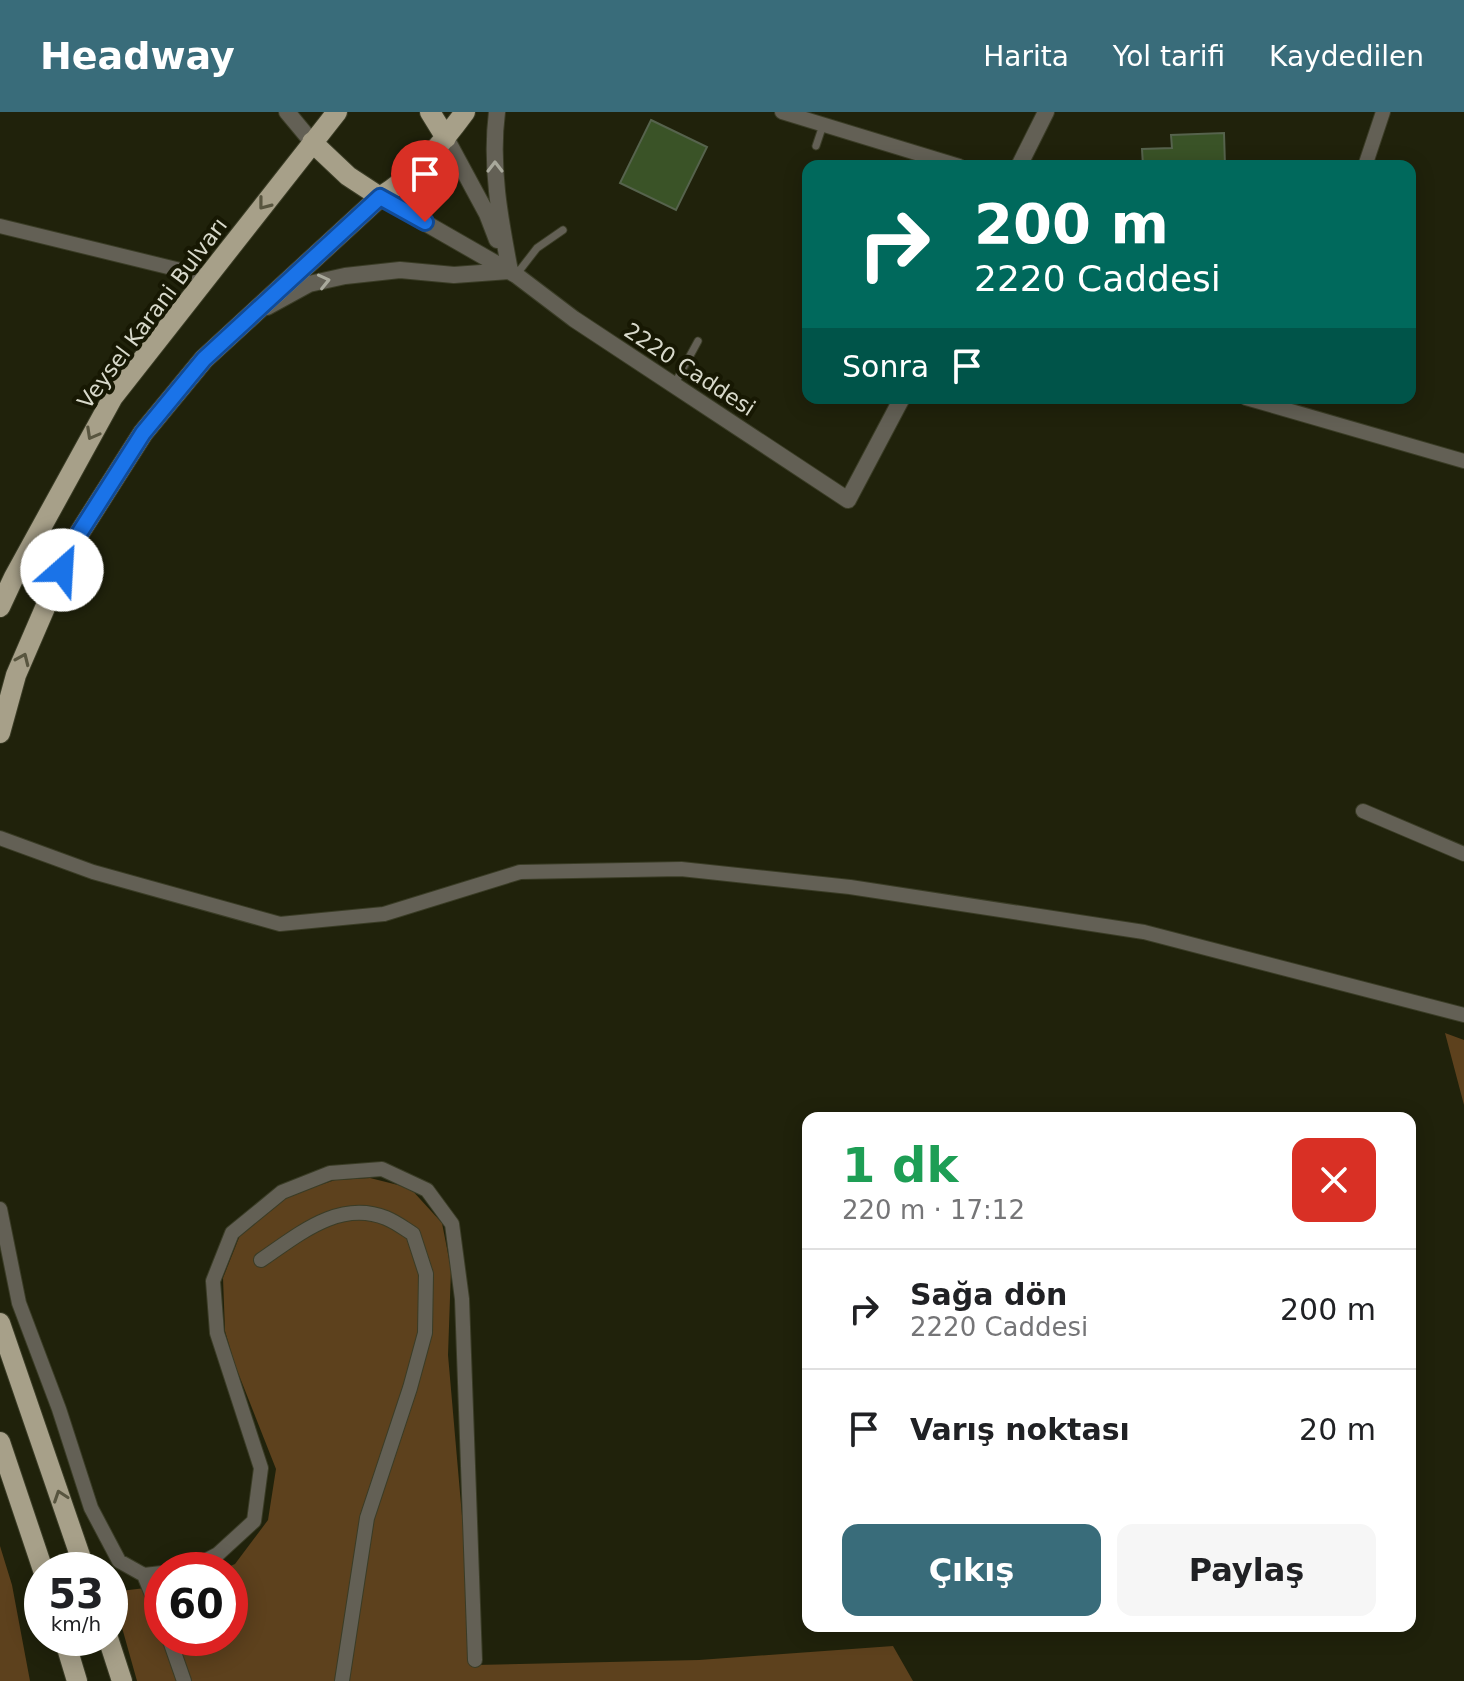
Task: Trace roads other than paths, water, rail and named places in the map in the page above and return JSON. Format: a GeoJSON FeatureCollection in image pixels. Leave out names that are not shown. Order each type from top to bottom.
{"type":"FeatureCollection","features":[{"type":"Feature","properties":{"kind":"main road","name":"Veysel Karani Bulvarı"},"geometry":{"type":"LineString","coordinates":[[0,607],[113,397],[337,112]]}},
{"type":"Feature","properties":{"kind":"main road"},"geometry":{"type":"LineString","coordinates":[[430,112],[446,138]]}},
{"type":"Feature","properties":{"kind":"main road"},"geometry":{"type":"LineString","coordinates":[[0,733],[16,675],[73,543],[143,433],[204,359],[380,197],[409,178],[465,112]]}},
{"type":"Feature","properties":{"kind":"main road"},"geometry":{"type":"LineString","coordinates":[[312,142],[348,176],[380,197]]}},
{"type":"Feature","properties":{"kind":"main road"},"geometry":{"type":"LineString","coordinates":[[0,1323],[79,1552]]}},
{"type":"Feature","properties":{"kind":"main road"},"geometry":{"type":"LineString","coordinates":[[0,1442],[37,1552]]}},
{"type":"Feature","properties":{"kind":"main road"},"geometry":{"type":"LineString","coordinates":[[69,1656],[77,1681]]}},
{"type":"Feature","properties":{"kind":"main road"},"geometry":{"type":"LineString","coordinates":[[114,1656],[122,1681]]}},
{"type":"Feature","properties":{"kind":"street"},"geometry":{"type":"LineString","coordinates":[[287,112],[312,142]]}},
{"type":"Feature","properties":{"kind":"street"},"geometry":{"type":"LineString","coordinates":[[497,112],[495,182],[513,273]]}},
{"type":"Feature","properties":{"kind":"street"},"geometry":{"type":"LineString","coordinates":[[782,112],[939,160]]}},
{"type":"Feature","properties":{"kind":"street"},"geometry":{"type":"LineString","coordinates":[[1022,160],[1046,112]]}},
{"type":"Feature","properties":{"kind":"street"},"geometry":{"type":"LineString","coordinates":[[1367,160],[1383,112]]}},
{"type":"Feature","properties":{"kind":"street"},"geometry":{"type":"LineString","coordinates":[[446,138],[487,214],[513,273]]}},
{"type":"Feature","properties":{"kind":"street","name":"2220 Caddesi"},"geometry":{"type":"LineString","coordinates":[[380,197],[513,273],[574,319],[848,500],[899,404]]}},
{"type":"Feature","properties":{"kind":"street"},"geometry":{"type":"LineString","coordinates":[[0,226],[209,277]]}},
{"type":"Feature","properties":{"kind":"street"},"geometry":{"type":"LineString","coordinates":[[254,315],[309,284],[345,276],[400,270],[454,275],[513,273]]}},
{"type":"Feature","properties":{"kind":"street"},"geometry":{"type":"LineString","coordinates":[[1284,404],[1464,461]]}},
{"type":"Feature","properties":{"kind":"street"},"geometry":{"type":"LineString","coordinates":[[1363,811],[1464,854]]}},
{"type":"Feature","properties":{"kind":"street"},"geometry":{"type":"LineString","coordinates":[[0,838],[93,872],[280,924],[384,914],[520,872],[681,869],[850,887],[1144,932],[1464,1015]]}},
{"type":"Feature","properties":{"kind":"street"},"geometry":{"type":"LineString","coordinates":[[220,1552],[254,1521],[261,1468],[217,1333],[213,1281],[232,1233],[282,1192],[330,1173],[382,1169],[427,1190],[452,1224],[462,1299],[475,1660]]}},
{"type":"Feature","properties":{"kind":"street"},"geometry":{"type":"LineString","coordinates":[[0,1209],[19,1303],[59,1409],[91,1508],[119,1561],[144,1575]]}},
{"type":"Feature","properties":{"kind":"street"},"geometry":{"type":"LineString","coordinates":[[261,1260],[321,1220],[352,1212],[385,1217],[413,1234],[426,1274],[425,1333],[367,1518],[342,1681]]}},
{"type":"Feature","properties":{"kind":"street"},"geometry":{"type":"LineString","coordinates":[[175,1656],[184,1681]]}},
{"type":"Feature","properties":{"kind":"lane"},"geometry":{"type":"LineString","coordinates":[[816,146],[824,125]]}},
{"type":"Feature","properties":{"kind":"lane"},"geometry":{"type":"LineString","coordinates":[[513,273],[537,248],[563,230]]}},
{"type":"Feature","properties":{"kind":"lane"},"geometry":{"type":"LineString","coordinates":[[674,385],[698,341]]}}]}
